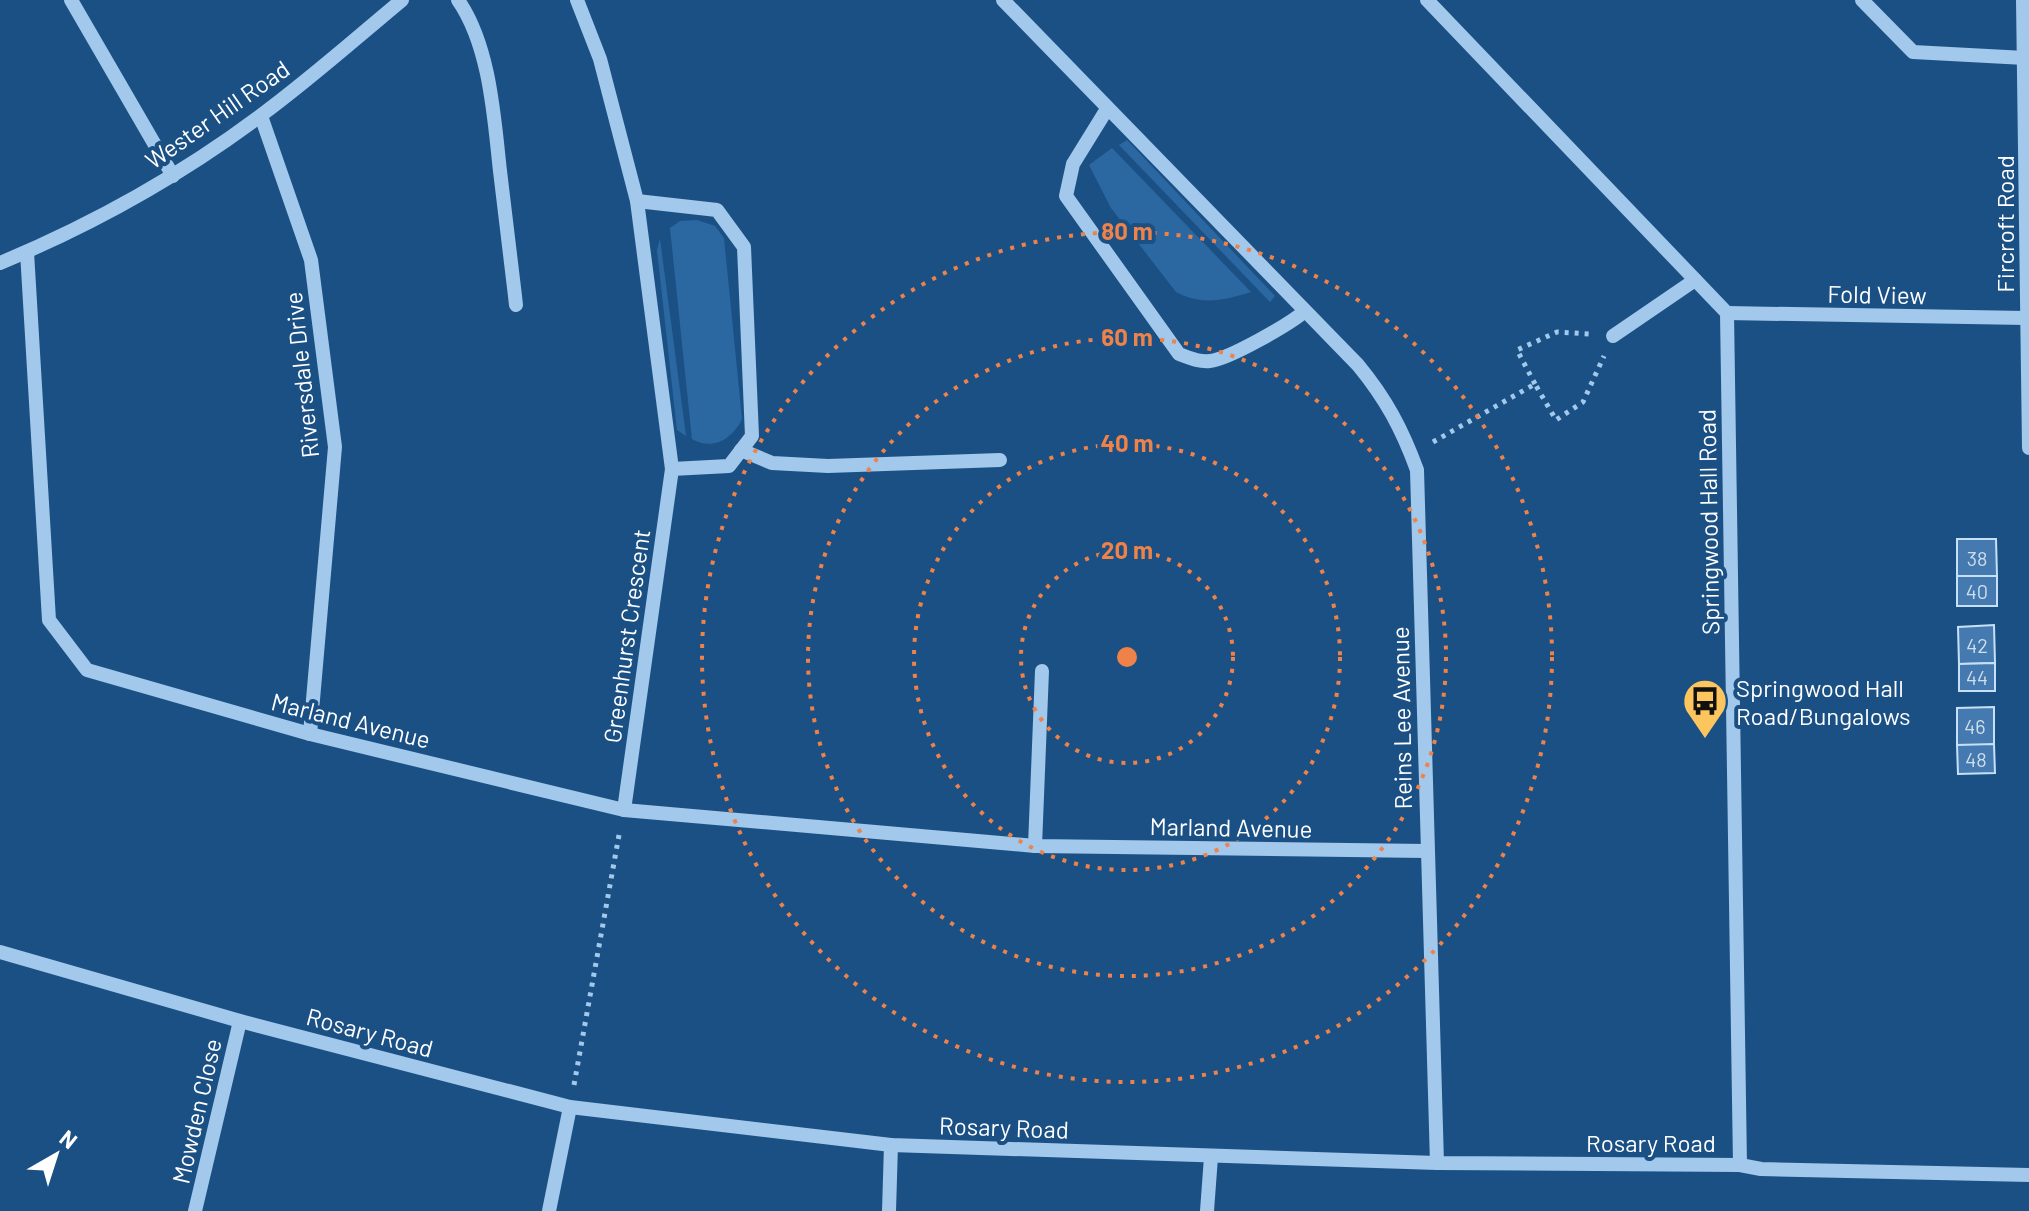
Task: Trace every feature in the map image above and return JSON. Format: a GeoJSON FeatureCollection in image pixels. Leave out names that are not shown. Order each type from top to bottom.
{"type":"FeatureCollection","features":[{"type":"Feature","properties":{"kind":"street"},"geometry":{"type":"LineString","coordinates":[[71,0],[173,176]]}},
{"type":"Feature","properties":{"kind":"street","name":"Wester Hill Road"},"geometry":{"type":"LineString","coordinates":[[0,263],[173,176],[261,116],[402,0]]}},
{"type":"Feature","properties":{"kind":"street"},"geometry":{"type":"LineString","coordinates":[[458,0],[484,61],[494,118],[516,305]]}},
{"type":"Feature","properties":{"kind":"street","name":"Greenhurst Crescent"},"geometry":{"type":"LineString","coordinates":[[577,0],[600,59],[637,201],[672,469],[624,810]]}},
{"type":"Feature","properties":{"kind":"street","name":"Reins Lee Avenue"},"geometry":{"type":"LineString","coordinates":[[1003,0],[1375,386],[1400,426],[1417,470],[1437,1163]]}},
{"type":"Feature","properties":{"kind":"street"},"geometry":{"type":"LineString","coordinates":[[1427,0],[1727,313]]}},
{"type":"Feature","properties":{"kind":"street"},"geometry":{"type":"LineString","coordinates":[[1862,0],[1913,52],[2025,58]]}},
{"type":"Feature","properties":{"kind":"street","name":"Fircroft Road"},"geometry":{"type":"LineString","coordinates":[[2023,0],[2029,448]]}},
{"type":"Feature","properties":{"kind":"street"},"geometry":{"type":"LineString","coordinates":[[1107,109],[1073,164],[1066,196],[1179,354],[1197,361],[1213,361],[1289,325],[1305,311]]}},
{"type":"Feature","properties":{"kind":"street","name":"Riversdale Drive"},"geometry":{"type":"LineString","coordinates":[[261,116],[311,260],[335,447],[310,734]]}},
{"type":"Feature","properties":{"kind":"street"},"geometry":{"type":"LineString","coordinates":[[637,201],[717,210],[744,247],[752,436],[729,466],[672,469]]}},
{"type":"Feature","properties":{"kind":"street","name":"Marland Avenue"},"geometry":{"type":"LineString","coordinates":[[27,252],[49,620],[87,670],[310,734],[624,810],[1035,846],[1427,851]]}},
{"type":"Feature","properties":{"kind":"street"},"geometry":{"type":"LineString","coordinates":[[1613,336],[1695,280]]}},
{"type":"Feature","properties":{"kind":"street","name":"Fold View"},"geometry":{"type":"LineString","coordinates":[[1727,313],[2026,318]]}},
{"type":"Feature","properties":{"kind":"street","name":"Springwood Hall Road"},"geometry":{"type":"LineString","coordinates":[[1727,313],[1740,1165]]}},
{"type":"Feature","properties":{"kind":"street"},"geometry":{"type":"LineString","coordinates":[[741,450],[772,463],[828,466],[1000,460]]}},
{"type":"Feature","properties":{"kind":"street"},"geometry":{"type":"LineString","coordinates":[[1035,846],[1042,671]]}},
{"type":"Feature","properties":{"kind":"street","name":"Rosary Road"},"geometry":{"type":"LineString","coordinates":[[0,952],[240,1021],[570,1107],[891,1145],[1437,1163],[1740,1165],[1761,1169],[2029,1175]]}},
{"type":"Feature","properties":{"kind":"street","name":"Mowden Close"},"geometry":{"type":"LineString","coordinates":[[195,1211],[240,1021]]}},
{"type":"Feature","properties":{"kind":"street"},"geometry":{"type":"LineString","coordinates":[[549,1211],[570,1107]]}},
{"type":"Feature","properties":{"kind":"street"},"geometry":{"type":"LineString","coordinates":[[889,1211],[891,1145]]}},
{"type":"Feature","properties":{"kind":"street"},"geometry":{"type":"LineString","coordinates":[[1207,1211],[1211,1157]]}},
{"type":"Feature","properties":{"kind":"path"},"geometry":{"type":"LineString","coordinates":[[1557,332],[1613,336],[1583,402],[1556,420],[1535,384],[1517,350],[1557,332]]}},
{"type":"Feature","properties":{"kind":"path"},"geometry":{"type":"LineString","coordinates":[[1435,440],[1535,384]]}},
{"type":"Feature","properties":{"kind":"path"},"geometry":{"type":"LineString","coordinates":[[570,1107],[624,810]]}},
{"type":"Feature","properties":{"kind":"shaded area"},"geometry":{"type":"Polygon","coordinates":[[[1127,140],[1275,296],[1270,302],[1119,145],[1127,140]]]}},
{"type":"Feature","properties":{"kind":"shaded area"},"geometry":{"type":"Polygon","coordinates":[[[1112,148],[1251,292],[1204,300],[1176,292],[1111,208],[1089,165],[1112,148]]]}},
{"type":"Feature","properties":{"kind":"shaded area"},"geometry":{"type":"Polygon","coordinates":[[[697,220],[715,226],[724,238],[742,419],[727,437],[707,444],[692,439],[670,228],[680,221],[697,220]]]}},
{"type":"Feature","properties":{"kind":"shaded area"},"geometry":{"type":"Polygon","coordinates":[[[660,239],[686,436],[677,430],[657,250],[660,239]]]}},
{"type":"Feature","properties":{"kind":"building"},"geometry":{"type":"Polygon","coordinates":[[[1957,539],[1996,539],[1997,576],[1957,576],[1957,539]]]}},
{"type":"Feature","properties":{"kind":"building"},"geometry":{"type":"Polygon","coordinates":[[[1957,576],[1997,576],[1997,606],[1957,606],[1957,576]]]}},
{"type":"Feature","properties":{"kind":"building"},"geometry":{"type":"Polygon","coordinates":[[[1994,625],[1995,663],[1959,664],[1958,627],[1994,625]]]}},
{"type":"Feature","properties":{"kind":"building"},"geometry":{"type":"Polygon","coordinates":[[[1995,663],[1995,691],[1959,691],[1959,664],[1995,663]]]}},
{"type":"Feature","properties":{"kind":"building"},"geometry":{"type":"Polygon","coordinates":[[[1994,707],[1994,745],[1957,745],[1957,708],[1994,707]]]}},
{"type":"Feature","properties":{"kind":"building"},"geometry":{"type":"Polygon","coordinates":[[[1994,744],[1995,773],[1958,774],[1957,745],[1994,744]]]}},
{"type":"Feature","properties":{"kind":"place","name":"Springwood Hall Road/Bungalows"},"geometry":{"type":"Point","coordinates":[1705,740]}}]}
